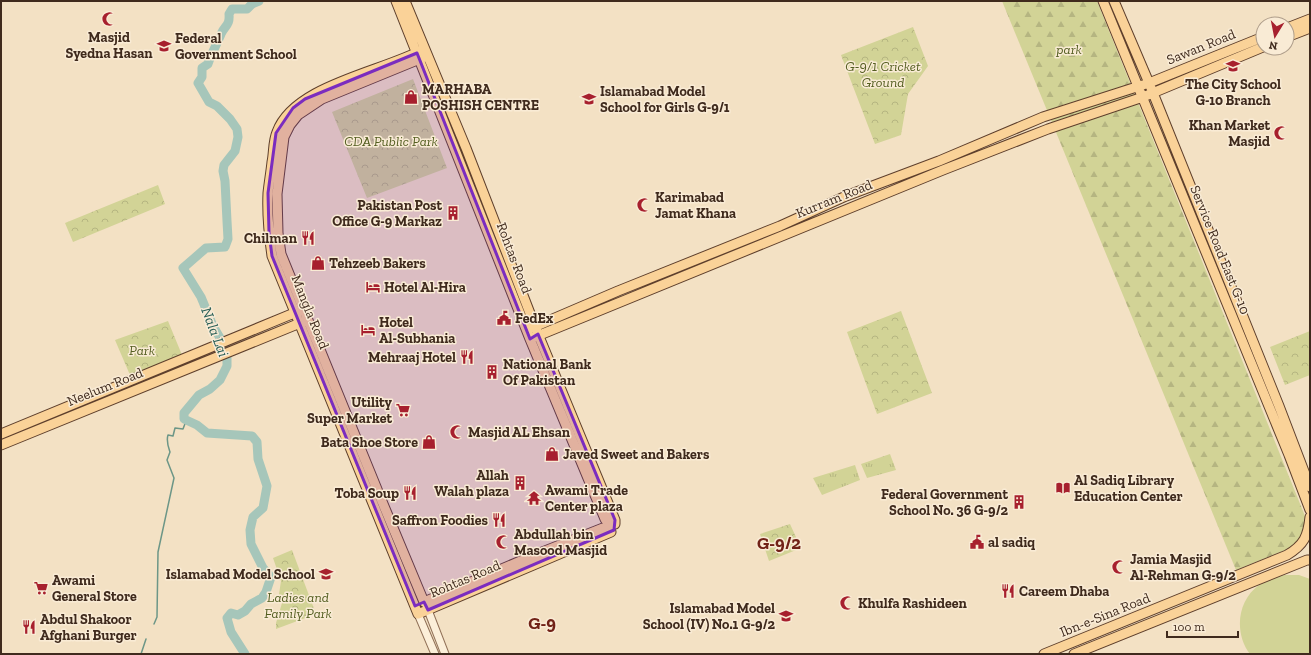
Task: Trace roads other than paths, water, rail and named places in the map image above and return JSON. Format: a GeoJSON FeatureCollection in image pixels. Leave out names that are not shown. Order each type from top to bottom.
{"type":"FeatureCollection","features":[{"type":"Feature","properties":{"kind":"main road","name":"Rohtas Road"},"geometry":{"type":"LineString","coordinates":[[396,1],[449,107],[484,208],[532,332],[615,520],[610,527],[537,554],[416,610]]}},
{"type":"Feature","properties":{"kind":"main road","name":"Rohtas Road"},"geometry":{"type":"LineString","coordinates":[[405,1],[422,54]]}},
{"type":"Feature","properties":{"kind":"main road","name":"Service Road East G-10"},"geometry":{"type":"LineString","coordinates":[[1103,1],[1310,510]]}},
{"type":"Feature","properties":{"kind":"main road","name":"Service Road East G-10"},"geometry":{"type":"LineString","coordinates":[[1114,1],[1149,83],[1274,393],[1310,487]]}},
{"type":"Feature","properties":{"kind":"main road"},"geometry":{"type":"LineString","coordinates":[[1295,25],[1310,19]]}},
{"type":"Feature","properties":{"kind":"main road"},"geometry":{"type":"LineString","coordinates":[[1295,34],[1310,28]]}},
{"type":"Feature","properties":{"kind":"main road","name":"Sawan Road"},"geometry":{"type":"LineString","coordinates":[[1138,87],[1255,40]]}},
{"type":"Feature","properties":{"kind":"main road","name":"Sawan Road"},"geometry":{"type":"LineString","coordinates":[[1152,93],[1255,50]]}},
{"type":"Feature","properties":{"kind":"main road","name":"Mangla Road"},"geometry":{"type":"LineString","coordinates":[[422,54],[322,99],[298,115],[284,136],[277,194],[278,233],[281,254],[299,311],[426,606]]}},
{"type":"Feature","properties":{"kind":"main road","name":"Kurram Road"},"geometry":{"type":"LineString","coordinates":[[532,332],[618,291],[780,226],[846,196],[939,161],[1043,117],[1138,87]]}},
{"type":"Feature","properties":{"kind":"main road","name":"Kurram Road"},"geometry":{"type":"LineString","coordinates":[[532,332],[620,302],[943,170],[1048,130],[1152,93]]}},
{"type":"Feature","properties":{"kind":"main road","name":"Neelum Road"},"geometry":{"type":"LineString","coordinates":[[1,434],[299,311]]}},
{"type":"Feature","properties":{"kind":"main road","name":"Mangla Road"},"geometry":{"type":"LineString","coordinates":[[304,321],[416,610]]}},
{"type":"Feature","properties":{"kind":"main road","name":"Neelum Road"},"geometry":{"type":"LineString","coordinates":[[1,445],[304,321]]}},
{"type":"Feature","properties":{"kind":"main road","name":"Ibn-e-Sina Road"},"geometry":{"type":"LineString","coordinates":[[1044,654],[1287,555],[1296,550],[1306,537],[1310,517]]}},
{"type":"Feature","properties":{"kind":"main road","name":"Ibn-e-Sina Road"},"geometry":{"type":"LineString","coordinates":[[1074,654],[1310,560]]}},
{"type":"Feature","properties":{"kind":"street","name":"Mangla Road"},"geometry":{"type":"LineString","coordinates":[[426,606],[445,654]]}},
{"type":"Feature","properties":{"kind":"street","name":"Mangla Road"},"geometry":{"type":"LineString","coordinates":[[416,610],[434,654]]}},
{"type":"Feature","properties":{"kind":"waterway","name":"Nala Lai"},"geometry":{"type":"LineString","coordinates":[[245,654],[231,632],[227,618],[231,613],[238,615],[245,611],[251,604],[262,598],[266,592],[271,577],[263,568],[251,544],[250,530],[253,517],[263,508],[267,486],[258,459],[257,442],[252,436],[207,433],[197,425],[184,419],[184,413],[199,395],[210,389],[220,380],[227,366],[227,356],[226,348],[213,326],[201,297],[183,268],[206,248],[225,247],[228,239],[225,181],[223,171],[224,165],[235,151],[238,137],[237,129],[230,119],[217,106],[209,102],[198,83],[202,77],[202,68],[208,64],[221,34],[228,23],[229,14],[232,9],[247,9],[252,4],[259,1]]}},
{"type":"Feature","properties":{"kind":"waterway"},"geometry":{"type":"LineString","coordinates":[[154,624],[157,617],[158,552],[174,478],[167,460],[170,452],[167,437],[168,435],[173,436],[175,428],[183,429],[186,421]]}},
{"type":"Feature","properties":{"kind":"waterway"},"geometry":{"type":"LineString","coordinates":[[141,654],[146,639]]}},
{"type":"Feature","properties":{"kind":"place","name":"Masjid Syedna Hasan"},"geometry":{"type":"Point","coordinates":[109,19]}},
{"type":"Feature","properties":{"kind":"place","name":"Federal Government School"},"geometry":{"type":"Point","coordinates":[164,46]}},
{"type":"Feature","properties":{"kind":"place","name":"The City School G-10 Branch"},"geometry":{"type":"Point","coordinates":[1233,66]}},
{"type":"Feature","properties":{"kind":"place","name":"MARHABA POSHISH CENTRE"},"geometry":{"type":"Point","coordinates":[411,97]}},
{"type":"Feature","properties":{"kind":"place","name":"Islamabad Model School for Girls G-9/1"},"geometry":{"type":"Point","coordinates":[589,99]}},
{"type":"Feature","properties":{"kind":"place","name":"Khan Market Masjid"},"geometry":{"type":"Point","coordinates":[1281,133]}},
{"type":"Feature","properties":{"kind":"place","name":"Karimabad Jamat Khana"},"geometry":{"type":"Point","coordinates":[644,205]}},
{"type":"Feature","properties":{"kind":"place","name":"Pakistan Post Office G-9 Markaz"},"geometry":{"type":"Point","coordinates":[453,213]}},
{"type":"Feature","properties":{"kind":"place","name":"Chilman"},"geometry":{"type":"Point","coordinates":[308,238]}},
{"type":"Feature","properties":{"kind":"place","name":"Tehzeeb Bakers"},"geometry":{"type":"Point","coordinates":[318,263]}},
{"type":"Feature","properties":{"kind":"place","name":"Hotel Al-Hira"},"geometry":{"type":"Point","coordinates":[373,287]}},
{"type":"Feature","properties":{"kind":"place","name":"FedEx"},"geometry":{"type":"Point","coordinates":[504,318]}},
{"type":"Feature","properties":{"kind":"place","name":"Hotel Al-Subhania"},"geometry":{"type":"Point","coordinates":[368,330]}},
{"type":"Feature","properties":{"kind":"place","name":"Mehraaj Hotel"},"geometry":{"type":"Point","coordinates":[467,357]}},
{"type":"Feature","properties":{"kind":"place","name":"National Bank Of Pakistan"},"geometry":{"type":"Point","coordinates":[492,372]}},
{"type":"Feature","properties":{"kind":"place","name":"Utility Super Market"},"geometry":{"type":"Point","coordinates":[403,410]}},
{"type":"Feature","properties":{"kind":"place","name":"Masjid AL Ehsan"},"geometry":{"type":"Point","coordinates":[457,432]}},
{"type":"Feature","properties":{"kind":"place","name":"Bata Shoe Store"},"geometry":{"type":"Point","coordinates":[429,442]}},
{"type":"Feature","properties":{"kind":"place","name":"Javed Sweet and Bakers"},"geometry":{"type":"Point","coordinates":[552,454]}},
{"type":"Feature","properties":{"kind":"place","name":"Allah Walah plaza"},"geometry":{"type":"Point","coordinates":[520,483]}},
{"type":"Feature","properties":{"kind":"place","name":"Al Sadiq Library Education Center"},"geometry":{"type":"Point","coordinates":[1063,488]}},
{"type":"Feature","properties":{"kind":"place","name":"Toba Soup"},"geometry":{"type":"Point","coordinates":[410,493]}},
{"type":"Feature","properties":{"kind":"place","name":"Awami Trade Center plaza"},"geometry":{"type":"Point","coordinates":[534,498]}},
{"type":"Feature","properties":{"kind":"place","name":"Federal Government School No. 36 G-9/2"},"geometry":{"type":"Point","coordinates":[1019,502]}},
{"type":"Feature","properties":{"kind":"place","name":"Saffron Foodies"},"geometry":{"type":"Point","coordinates":[499,520]}},
{"type":"Feature","properties":{"kind":"place","name":"Abdullah bin Masood Masjid"},"geometry":{"type":"Point","coordinates":[503,542]}},
{"type":"Feature","properties":{"kind":"place","name":"al sadiq"},"geometry":{"type":"Point","coordinates":[977,542]}},
{"type":"Feature","properties":{"kind":"place","name":"Jamia Masjid Al-Rehman G-9/2"},"geometry":{"type":"Point","coordinates":[1119,567]}},
{"type":"Feature","properties":{"kind":"place","name":"Islamabad Model School"},"geometry":{"type":"Point","coordinates":[326,574]}},
{"type":"Feature","properties":{"kind":"place","name":"Awami General Store"},"geometry":{"type":"Point","coordinates":[41,588]}},
{"type":"Feature","properties":{"kind":"place","name":"Careem Dhaba"},"geometry":{"type":"Point","coordinates":[1008,591]}},
{"type":"Feature","properties":{"kind":"place","name":"Khulfa Rashideen"},"geometry":{"type":"Point","coordinates":[847,603]}},
{"type":"Feature","properties":{"kind":"place","name":"Islamabad Model School (IV) No.1 G-9/2"},"geometry":{"type":"Point","coordinates":[786,616]}},
{"type":"Feature","properties":{"kind":"place","name":"Abdul Shakoor Afghani Burger"},"geometry":{"type":"Point","coordinates":[29,627]}},
{"type":"Feature","properties":{"kind":"district","name":"G-9/2"},"geometry":{"type":"Point","coordinates":[779,543]}},
{"type":"Feature","properties":{"kind":"district","name":"G-9"},"geometry":{"type":"Point","coordinates":[542,623]}},
{"type":"Feature","properties":{"kind":"park label","name":"park"},"geometry":{"type":"Point","coordinates":[1069,49]}},
{"type":"Feature","properties":{"kind":"park label","name":"G-9/1 Cricket Ground"},"geometry":{"type":"Point","coordinates":[883,74]}},
{"type":"Feature","properties":{"kind":"park label","name":"CDA Public Park"},"geometry":{"type":"Point","coordinates":[391,141]}},
{"type":"Feature","properties":{"kind":"park label","name":"Park"},"geometry":{"type":"Point","coordinates":[142,350]}},
{"type":"Feature","properties":{"kind":"park label","name":"Ladies and Family Park"},"geometry":{"type":"Point","coordinates":[298,606]}}]}
